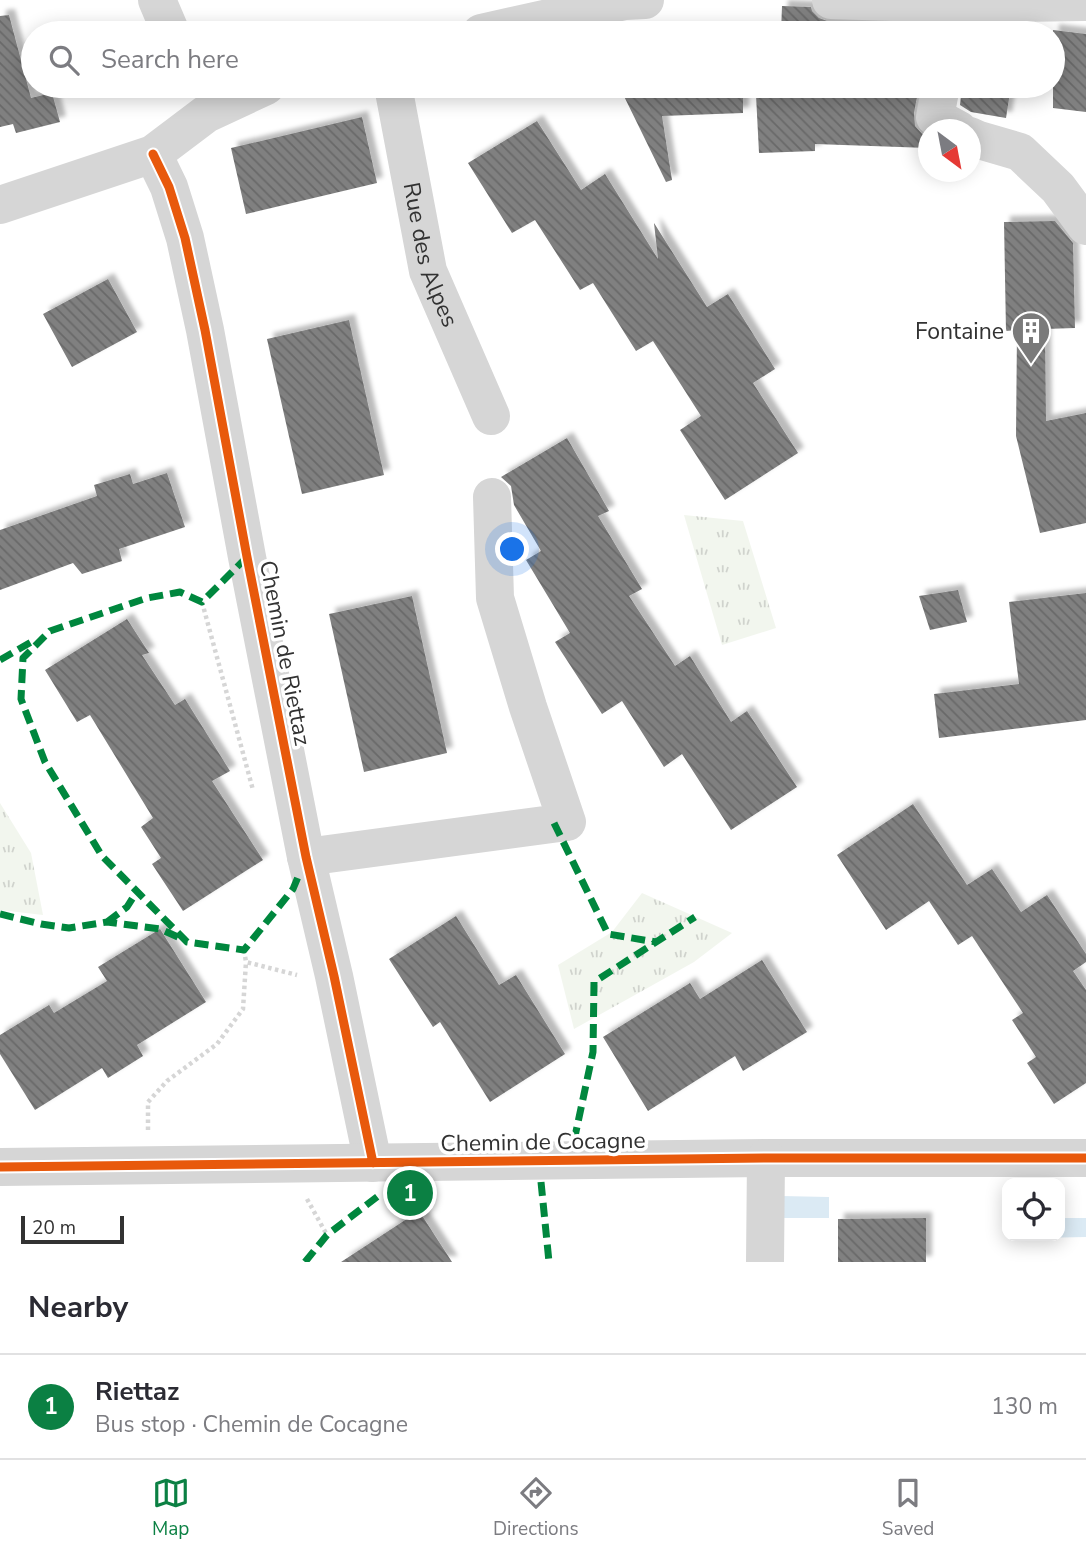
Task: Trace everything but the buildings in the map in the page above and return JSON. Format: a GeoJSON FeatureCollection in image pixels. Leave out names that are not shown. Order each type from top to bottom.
{"type":"FeatureCollection","features":[{"type":"Feature","properties":{"kind":"street"},"geometry":{"type":"LineString","coordinates":[[157,0],[167,21]]}},
{"type":"Feature","properties":{"kind":"street"},"geometry":{"type":"LineString","coordinates":[[535,21],[625,1],[645,0]]}},
{"type":"Feature","properties":{"kind":"street"},"geometry":{"type":"LineString","coordinates":[[831,0],[953,18],[1086,2]]}},
{"type":"Feature","properties":{"kind":"street","name":"Rue des Alpes"},"geometry":{"type":"LineString","coordinates":[[395,98],[428,271],[491,416]]}},
{"type":"Feature","properties":{"kind":"street"},"geometry":{"type":"LineString","coordinates":[[939,98],[935,117],[939,119]]}},
{"type":"Feature","properties":{"kind":"street"},"geometry":{"type":"LineString","coordinates":[[0,205],[153,154],[200,100]]}},
{"type":"Feature","properties":{"kind":"street"},"geometry":{"type":"LineString","coordinates":[[981,141],[1020,152],[1059,188],[1086,226]]}},
{"type":"Feature","properties":{"kind":"street","name":"Chemin de Riettaz"},"geometry":{"type":"LineString","coordinates":[[153,154],[169,187],[185,238],[306,858],[373,1163]]}},
{"type":"Feature","properties":{"kind":"street"},"geometry":{"type":"LineString","coordinates":[[306,858],[567,822],[495,598],[492,498]]}},
{"type":"Feature","properties":{"kind":"street"},"geometry":{"type":"LineString","coordinates":[[765,1262],[766,1158]]}},
{"type":"Feature","properties":{"kind":"street","name":"Chemin de Cocagne"},"geometry":{"type":"LineString","coordinates":[[0,1167],[766,1158],[1086,1158]]}},
{"type":"Feature","properties":{"kind":"path"},"geometry":{"type":"LineString","coordinates":[[202,602],[255,794]]}},
{"type":"Feature","properties":{"kind":"path"},"geometry":{"type":"LineString","coordinates":[[148,1130],[148,1102],[167,1081],[217,1044],[243,1009],[246,962],[244,950]]}},
{"type":"Feature","properties":{"kind":"path"},"geometry":{"type":"LineString","coordinates":[[246,962],[297,975]]}},
{"type":"Feature","properties":{"kind":"path"},"geometry":{"type":"LineString","coordinates":[[305,1195],[327,1235]]}},
{"type":"Feature","properties":{"kind":"green space"},"geometry":{"type":"Polygon","coordinates":[[[684,515],[743,521],[776,628],[722,645],[684,515]]]}},
{"type":"Feature","properties":{"kind":"green space"},"geometry":{"type":"Polygon","coordinates":[[[0,803],[31,853],[43,915],[0,910],[0,803]]]}},
{"type":"Feature","properties":{"kind":"green space"},"geometry":{"type":"Polygon","coordinates":[[[642,893],[732,933],[694,962],[574,1029],[558,965],[612,932],[642,893]]]}},
{"type":"Feature","properties":{"kind":"shaded area"},"geometry":{"type":"Polygon","coordinates":[[[781,1196],[829,1197],[829,1218],[781,1218],[781,1196]]]}},
{"type":"Feature","properties":{"kind":"shaded area"},"geometry":{"type":"Polygon","coordinates":[[[1065,1218],[1086,1218],[1086,1237],[1065,1237],[1065,1218]]]}},
{"type":"Feature","properties":{"kind":"marked path"},"geometry":{"type":"LineString","coordinates":[[247,557],[202,602],[180,592],[147,598],[50,631],[23,658],[21,699],[45,762],[102,856],[187,942],[244,950],[293,889],[298,877]]}},
{"type":"Feature","properties":{"kind":"marked path"},"geometry":{"type":"LineString","coordinates":[[0,660],[33,641]]}},
{"type":"Feature","properties":{"kind":"marked path"},"geometry":{"type":"LineString","coordinates":[[554,823],[608,934],[656,942]]}},
{"type":"Feature","properties":{"kind":"marked path"},"geometry":{"type":"LineString","coordinates":[[107,922],[127,907],[137,891]]}},
{"type":"Feature","properties":{"kind":"marked path"},"geometry":{"type":"LineString","coordinates":[[0,914],[69,928],[107,922],[160,929],[178,937]]}},
{"type":"Feature","properties":{"kind":"marked path"},"geometry":{"type":"LineString","coordinates":[[574,1141],[593,1052],[594,982],[695,917]]}},
{"type":"Feature","properties":{"kind":"marked path"},"geometry":{"type":"LineString","coordinates":[[541,1182],[549,1262]]}},
{"type":"Feature","properties":{"kind":"marked path"},"geometry":{"type":"LineString","coordinates":[[305,1262],[327,1235],[382,1193]]}},
{"type":"Feature","properties":{"kind":"cycle path"},"geometry":{"type":"LineString","coordinates":[[153,154],[169,187],[185,238],[306,857],[373,1163]]}},
{"type":"Feature","properties":{"kind":"cycle path"},"geometry":{"type":"LineString","coordinates":[[0,1167],[766,1158],[1086,1158]]}},
{"type":"Feature","properties":{"kind":"place","name":"Fontaine"},"geometry":{"type":"Point","coordinates":[1031,365]}},
{"type":"Feature","properties":{"kind":"place","name":"Riettaz"},"geometry":{"type":"Point","coordinates":[410,1193]}}]}
